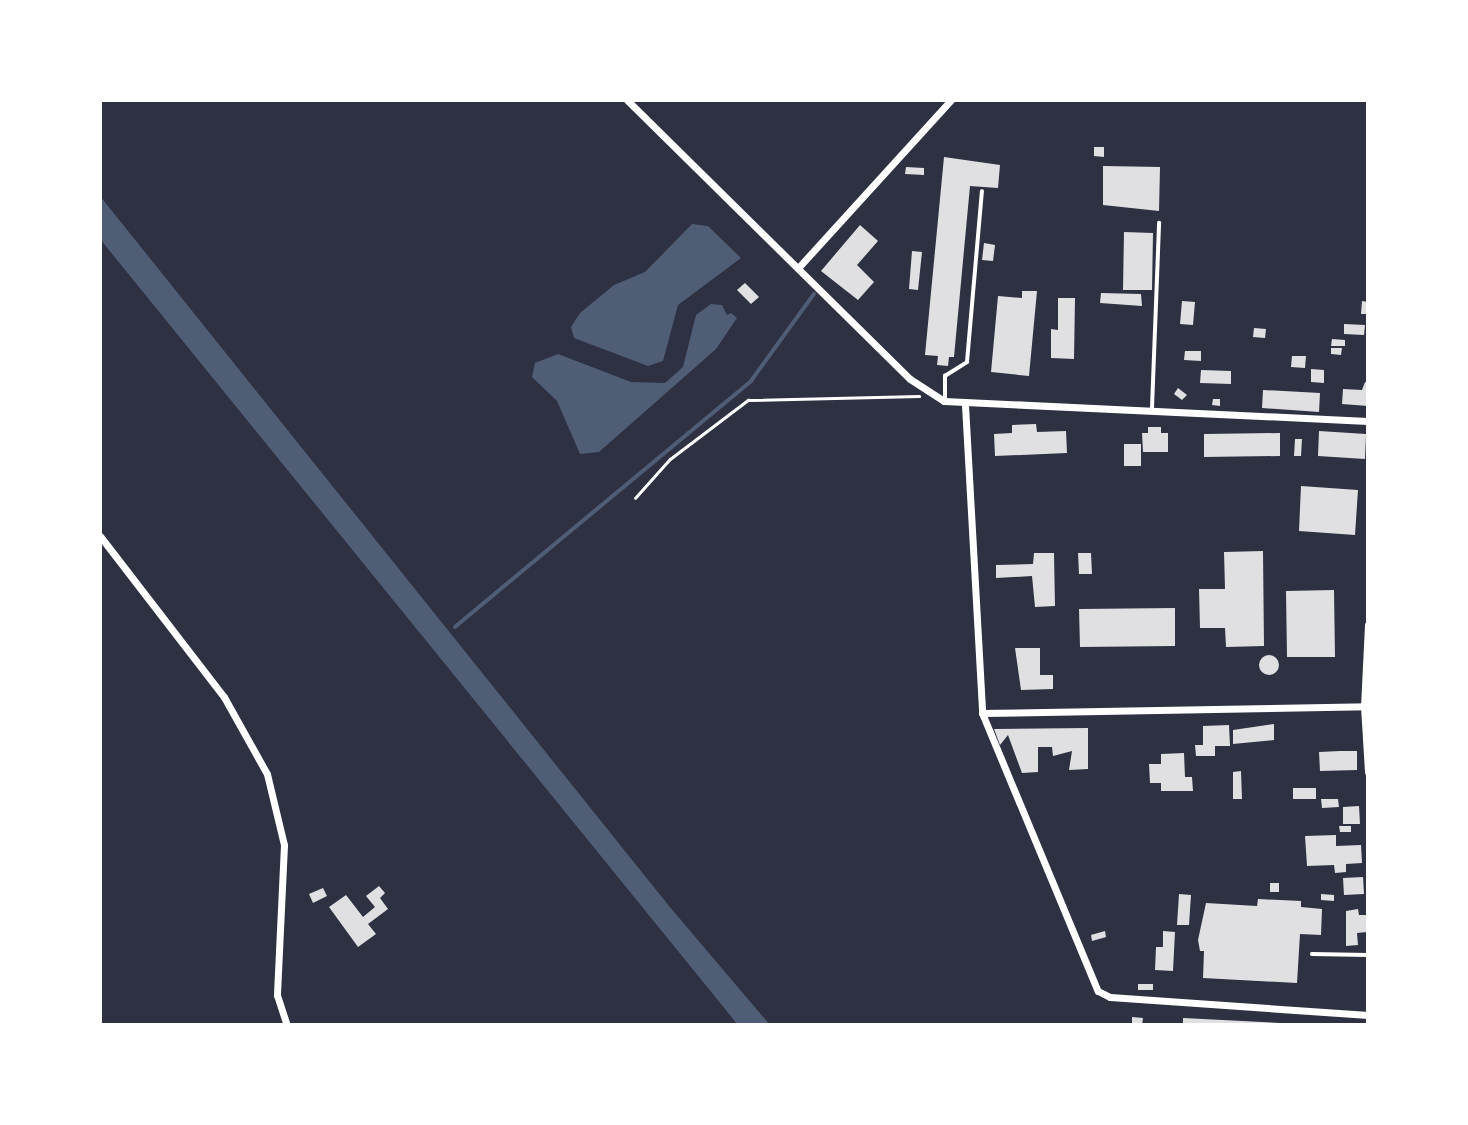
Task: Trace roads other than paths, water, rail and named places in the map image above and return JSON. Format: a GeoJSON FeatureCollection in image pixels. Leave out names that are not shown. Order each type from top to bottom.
{"type":"FeatureCollection","features":[{"type":"Feature","properties":{"kind":"street"},"geometry":{"type":"LineString","coordinates":[[627,100],[930,395],[944,401],[965,404],[1152,408],[1368,421]]}},
{"type":"Feature","properties":{"kind":"street"},"geometry":{"type":"LineString","coordinates":[[798,268],[951,100]]}},
{"type":"Feature","properties":{"kind":"street"},"geometry":{"type":"LineString","coordinates":[[965,404],[982,713],[1098,992],[1111,997],[1368,1015]]}},
{"type":"Feature","properties":{"kind":"street"},"geometry":{"type":"LineString","coordinates":[[100,536],[224,697],[267,774],[284,845],[277,995],[287,1025]]}},
{"type":"Feature","properties":{"kind":"street"},"geometry":{"type":"LineString","coordinates":[[1368,625],[1368,772]]}},
{"type":"Feature","properties":{"kind":"street"},"geometry":{"type":"LineString","coordinates":[[982,713],[1366,706]]}},
{"type":"Feature","properties":{"kind":"lane"},"geometry":{"type":"LineString","coordinates":[[944,401],[946,376],[967,362],[982,192]]}},
{"type":"Feature","properties":{"kind":"lane"},"geometry":{"type":"LineString","coordinates":[[1152,408],[1159,223]]}},
{"type":"Feature","properties":{"kind":"lane"},"geometry":{"type":"LineString","coordinates":[[1312,954],[1368,955]]}},
{"type":"Feature","properties":{"kind":"water"},"geometry":{"type":"Polygon","coordinates":[[[100,196],[669,906],[770,1025],[738,1025],[100,239],[100,196]]]}},
{"type":"Feature","properties":{"kind":"water"},"geometry":{"type":"Polygon","coordinates":[[[692,224],[708,226],[741,258],[678,305],[663,361],[648,366],[574,338],[571,327],[580,313],[614,285],[645,272],[692,224]]]}},
{"type":"Feature","properties":{"kind":"water"},"geometry":{"type":"Polygon","coordinates":[[[711,304],[722,305],[727,315],[731,313],[737,318],[716,349],[599,452],[580,454],[557,401],[532,377],[535,363],[558,354],[631,382],[665,383],[683,367],[696,315],[711,304]]]}},
{"type":"Feature","properties":{"kind":"waterway"},"geometry":{"type":"LineString","coordinates":[[455,627],[751,381],[814,294]]}}]}
